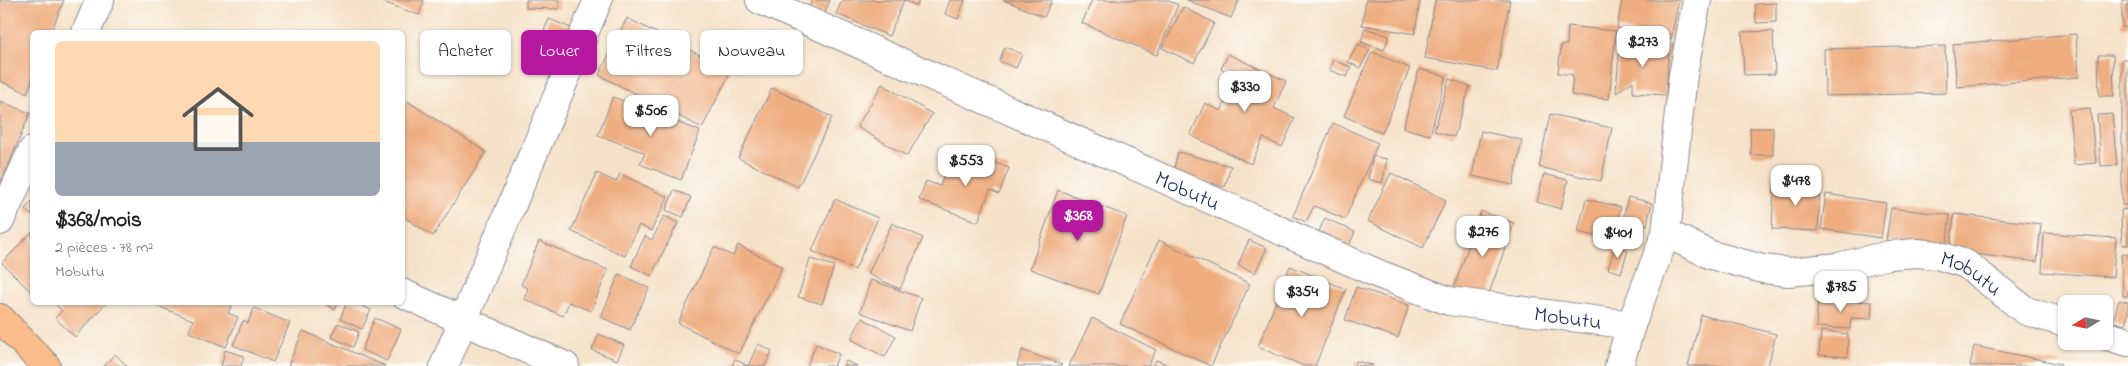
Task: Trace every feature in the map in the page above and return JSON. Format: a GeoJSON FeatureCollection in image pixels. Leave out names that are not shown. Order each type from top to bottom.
{"type":"FeatureCollection","features":[{"type":"Feature","properties":{"kind":"highway"},"geometry":{"type":"LineString","coordinates":[[0,318],[46,366]]}},
{"type":"Feature","properties":{"kind":"street"},"geometry":{"type":"LineString","coordinates":[[87,30],[100,0]]}},
{"type":"Feature","properties":{"kind":"street"},"geometry":{"type":"LineString","coordinates":[[444,366],[598,0]]}},
{"type":"Feature","properties":{"kind":"street","name":"Mobutu"},"geometry":{"type":"LineString","coordinates":[[760,0],[1380,275],[1449,301],[1631,325]]}},
{"type":"Feature","properties":{"kind":"street"},"geometry":{"type":"LineString","coordinates":[[1619,366],[1631,325],[1666,233],[1683,75],[1697,0]]}},
{"type":"Feature","properties":{"kind":"street"},"geometry":{"type":"LineString","coordinates":[[0,221],[30,155]]}},
{"type":"Feature","properties":{"kind":"street","name":"Mobutu"},"geometry":{"type":"LineString","coordinates":[[1666,233],[1711,255],[1763,269],[1790,272],[1838,267],[1889,255],[1917,253],[1937,255],[1966,264],[2026,311],[2058,321]]}},
{"type":"Feature","properties":{"kind":"street"},"geometry":{"type":"LineString","coordinates":[[405,294],[565,366]]}},
{"type":"Feature","properties":{"kind":"street"},"geometry":{"type":"LineString","coordinates":[[2113,338],[2128,342]]}},
{"type":"Feature","properties":{"kind":"building"},"geometry":{"type":"Polygon","coordinates":[[[0,0],[64,0],[52,30],[30,30],[30,85],[27,93],[0,81],[0,0]]]}},
{"type":"Feature","properties":{"kind":"building"},"geometry":{"type":"Polygon","coordinates":[[[377,0],[424,0],[419,15],[377,0]]]}},
{"type":"Feature","properties":{"kind":"building"},"geometry":{"type":"Polygon","coordinates":[[[526,0],[559,0],[559,9],[526,8],[526,0]]]}},
{"type":"Feature","properties":{"kind":"building"},"geometry":{"type":"Polygon","coordinates":[[[812,0],[830,0],[824,15],[809,8],[812,0]]]}},
{"type":"Feature","properties":{"kind":"building"},"geometry":{"type":"Polygon","coordinates":[[[842,0],[904,0],[889,36],[836,14],[842,0]]]}},
{"type":"Feature","properties":{"kind":"building"},"geometry":{"type":"Polygon","coordinates":[[[904,0],[919,0],[917,6],[904,0]]]}},
{"type":"Feature","properties":{"kind":"building"},"geometry":{"type":"Polygon","coordinates":[[[950,0],[965,0],[958,19],[945,14],[950,0]]]}},
{"type":"Feature","properties":{"kind":"building"},"geometry":{"type":"Polygon","coordinates":[[[1004,0],[1052,0],[1044,17],[1004,0]]]}},
{"type":"Feature","properties":{"kind":"building"},"geometry":{"type":"Polygon","coordinates":[[[1092,0],[1167,0],[1178,5],[1157,55],[1082,23],[1092,0]]]}},
{"type":"Feature","properties":{"kind":"building"},"geometry":{"type":"Polygon","coordinates":[[[1187,0],[1239,0],[1231,18],[1187,0]]]}},
{"type":"Feature","properties":{"kind":"building"},"geometry":{"type":"Polygon","coordinates":[[[1366,0],[1420,0],[1415,34],[1362,25],[1366,0]]]}},
{"type":"Feature","properties":{"kind":"building"},"geometry":{"type":"Polygon","coordinates":[[[1435,0],[1510,0],[1497,71],[1425,58],[1435,0]]]}},
{"type":"Feature","properties":{"kind":"building"},"geometry":{"type":"Polygon","coordinates":[[[1622,0],[1679,0],[1671,39],[1617,28],[1622,0]]]}},
{"type":"Feature","properties":{"kind":"building"},"geometry":{"type":"Polygon","coordinates":[[[2122,0],[2128,0],[2128,27],[2122,27],[2122,0]]]}},
{"type":"Feature","properties":{"kind":"building"},"geometry":{"type":"Polygon","coordinates":[[[1776,3],[1776,22],[1756,23],[1755,4],[1776,3]]]}},
{"type":"Feature","properties":{"kind":"building"},"geometry":{"type":"Polygon","coordinates":[[[1183,7],[1214,23],[1194,63],[1162,48],[1183,7]]]}},
{"type":"Feature","properties":{"kind":"building"},"geometry":{"type":"Polygon","coordinates":[[[627,18],[651,30],[621,30],[627,18]]]}},
{"type":"Feature","properties":{"kind":"building"},"geometry":{"type":"Polygon","coordinates":[[[549,19],[571,28],[570,30],[544,30],[549,19]]]}},
{"type":"Feature","properties":{"kind":"building"},"geometry":{"type":"Polygon","coordinates":[[[1568,26],[1616,31],[1609,99],[1571,95],[1573,75],[1558,73],[1561,45],[1567,45],[1568,26]]]}},
{"type":"Feature","properties":{"kind":"building"},"geometry":{"type":"Polygon","coordinates":[[[1365,28],[1389,36],[1384,50],[1361,42],[1365,28]]]}},
{"type":"Feature","properties":{"kind":"building"},"geometry":{"type":"Polygon","coordinates":[[[1773,31],[1775,74],[1744,75],[1742,32],[1773,31]]]}},
{"type":"Feature","properties":{"kind":"building"},"geometry":{"type":"Polygon","coordinates":[[[2076,34],[2079,77],[1957,87],[1953,44],[2076,34]]]}},
{"type":"Feature","properties":{"kind":"building"},"geometry":{"type":"Polygon","coordinates":[[[1620,41],[1669,45],[1666,95],[1633,93],[1633,81],[1616,93],[1620,41]]]}},
{"type":"Feature","properties":{"kind":"building"},"geometry":{"type":"Polygon","coordinates":[[[1358,44],[1370,50],[1360,68],[1348,62],[1358,44]]]}},
{"type":"Feature","properties":{"kind":"building"},"geometry":{"type":"Polygon","coordinates":[[[1945,46],[1946,93],[1825,96],[1824,49],[1945,46]]]}},
{"type":"Feature","properties":{"kind":"building"},"geometry":{"type":"Polygon","coordinates":[[[1005,47],[1022,54],[1016,68],[999,61],[1005,47]]]}},
{"type":"Feature","properties":{"kind":"building"},"geometry":{"type":"Polygon","coordinates":[[[690,50],[700,55],[700,75],[729,75],[702,128],[599,75],[607,59],[607,75],[690,75],[690,50]]]}},
{"type":"Feature","properties":{"kind":"building"},"geometry":{"type":"Polygon","coordinates":[[[1372,52],[1410,68],[1382,133],[1344,116],[1372,52]]]}},
{"type":"Feature","properties":{"kind":"building"},"geometry":{"type":"Polygon","coordinates":[[[1228,54],[1286,81],[1274,108],[1295,118],[1282,147],[1263,138],[1251,164],[1190,135],[1205,103],[1221,111],[1237,76],[1221,69],[1228,54]]]}},
{"type":"Feature","properties":{"kind":"building"},"geometry":{"type":"Polygon","coordinates":[[[2098,55],[2113,55],[2114,96],[2099,96],[2098,55]]]}},
{"type":"Feature","properties":{"kind":"building"},"geometry":{"type":"Polygon","coordinates":[[[2122,59],[2128,59],[2128,205],[2122,205],[2122,59]]]}},
{"type":"Feature","properties":{"kind":"building"},"geometry":{"type":"Polygon","coordinates":[[[1333,60],[1351,67],[1347,77],[1329,70],[1333,60]]]}},
{"type":"Feature","properties":{"kind":"building"},"geometry":{"type":"Polygon","coordinates":[[[1419,69],[1446,76],[1430,135],[1403,128],[1419,69]]]}},
{"type":"Feature","properties":{"kind":"building"},"geometry":{"type":"Polygon","coordinates":[[[1449,79],[1470,86],[1454,137],[1434,131],[1449,79]]]}},
{"type":"Feature","properties":{"kind":"building"},"geometry":{"type":"Polygon","coordinates":[[[882,84],[932,114],[907,156],[857,127],[882,84]]]}},
{"type":"Feature","properties":{"kind":"building"},"geometry":{"type":"Polygon","coordinates":[[[772,88],[832,117],[798,187],[738,158],[772,88]]]}},
{"type":"Feature","properties":{"kind":"building"},"geometry":{"type":"Polygon","coordinates":[[[613,97],[700,131],[681,180],[640,164],[645,153],[598,135],[613,97]]]}},
{"type":"Feature","properties":{"kind":"building"},"geometry":{"type":"Polygon","coordinates":[[[0,101],[30,113],[0,185],[0,101]]]}},
{"type":"Feature","properties":{"kind":"building"},"geometry":{"type":"Polygon","coordinates":[[[407,101],[486,152],[433,236],[405,218],[405,104],[407,101]]]}},
{"type":"Feature","properties":{"kind":"building"},"geometry":{"type":"Polygon","coordinates":[[[2090,108],[2096,163],[2074,165],[2069,110],[2090,108]]]}},
{"type":"Feature","properties":{"kind":"building"},"geometry":{"type":"Polygon","coordinates":[[[1550,114],[1612,128],[1601,181],[1539,167],[1550,114]]]}},
{"type":"Feature","properties":{"kind":"building"},"geometry":{"type":"Polygon","coordinates":[[[2112,114],[2117,165],[2101,166],[2097,115],[2112,114]]]}},
{"type":"Feature","properties":{"kind":"building"},"geometry":{"type":"Polygon","coordinates":[[[1333,123],[1378,143],[1345,219],[1314,206],[1306,222],[1293,216],[1333,123]]]}},
{"type":"Feature","properties":{"kind":"building"},"geometry":{"type":"Polygon","coordinates":[[[1750,128],[1773,128],[1773,155],[1751,155],[1750,128]]]}},
{"type":"Feature","properties":{"kind":"building"},"geometry":{"type":"Polygon","coordinates":[[[1481,131],[1522,140],[1513,185],[1472,176],[1481,131]]]}},
{"type":"Feature","properties":{"kind":"building"},"geometry":{"type":"Polygon","coordinates":[[[1178,152],[1231,166],[1225,187],[1173,172],[1178,152]]]}},
{"type":"Feature","properties":{"kind":"building"},"geometry":{"type":"Polygon","coordinates":[[[970,153],[1009,168],[999,194],[990,190],[978,222],[919,200],[926,181],[940,186],[949,160],[965,166],[970,153]]]}},
{"type":"Feature","properties":{"kind":"building"},"geometry":{"type":"Polygon","coordinates":[[[1373,156],[1387,159],[1382,183],[1368,179],[1373,156]]]}},
{"type":"Feature","properties":{"kind":"building"},"geometry":{"type":"Polygon","coordinates":[[[597,173],[616,182],[620,174],[668,197],[651,231],[639,225],[625,256],[571,231],[597,173]]]}},
{"type":"Feature","properties":{"kind":"building"},"geometry":{"type":"Polygon","coordinates":[[[1391,173],[1446,200],[1423,248],[1368,221],[1391,173]]]}},
{"type":"Feature","properties":{"kind":"building"},"geometry":{"type":"Polygon","coordinates":[[[1544,174],[1568,180],[1561,209],[1537,202],[1544,174]]]}},
{"type":"Feature","properties":{"kind":"building"},"geometry":{"type":"Polygon","coordinates":[[[1774,182],[1820,185],[1818,231],[1772,229],[1774,182]]]}},
{"type":"Feature","properties":{"kind":"building"},"geometry":{"type":"Polygon","coordinates":[[[674,190],[691,197],[683,217],[666,210],[674,190]]]}},
{"type":"Feature","properties":{"kind":"building"},"geometry":{"type":"Polygon","coordinates":[[[1058,190],[1127,216],[1099,294],[1030,269],[1058,190]]]}},
{"type":"Feature","properties":{"kind":"building"},"geometry":{"type":"Polygon","coordinates":[[[1826,194],[1886,203],[1881,238],[1821,229],[1826,194]]]}},
{"type":"Feature","properties":{"kind":"building"},"geometry":{"type":"Polygon","coordinates":[[[1628,197],[1652,203],[1647,225],[1623,220],[1628,197]]]}},
{"type":"Feature","properties":{"kind":"building"},"geometry":{"type":"Polygon","coordinates":[[[835,199],[878,218],[855,270],[812,251],[835,199]]]}},
{"type":"Feature","properties":{"kind":"building"},"geometry":{"type":"Polygon","coordinates":[[[1586,199],[1621,207],[1613,240],[1578,232],[1586,199]]]}},
{"type":"Feature","properties":{"kind":"building"},"geometry":{"type":"Polygon","coordinates":[[[30,203],[30,214],[25,209],[30,203]]]}},
{"type":"Feature","properties":{"kind":"building"},"geometry":{"type":"Polygon","coordinates":[[[1891,208],[1950,215],[1946,249],[1886,241],[1891,208]]]}},
{"type":"Feature","properties":{"kind":"building"},"geometry":{"type":"Polygon","coordinates":[[[2128,209],[2128,245],[2122,245],[2121,210],[2128,209]]]}},
{"type":"Feature","properties":{"kind":"building"},"geometry":{"type":"Polygon","coordinates":[[[1481,211],[1514,223],[1485,305],[1452,293],[1481,211]]]}},
{"type":"Feature","properties":{"kind":"building"},"geometry":{"type":"Polygon","coordinates":[[[1954,214],[2041,224],[2037,262],[1950,251],[1954,214]]]}},
{"type":"Feature","properties":{"kind":"building"},"geometry":{"type":"Polygon","coordinates":[[[664,216],[678,223],[651,276],[631,266],[645,236],[652,240],[664,216]]]}},
{"type":"Feature","properties":{"kind":"building"},"geometry":{"type":"Polygon","coordinates":[[[1325,218],[1355,232],[1347,250],[1317,236],[1325,218]]]}},
{"type":"Feature","properties":{"kind":"building"},"geometry":{"type":"Polygon","coordinates":[[[892,223],[923,238],[900,289],[868,274],[892,223]]]}},
{"type":"Feature","properties":{"kind":"building"},"geometry":{"type":"Polygon","coordinates":[[[2044,233],[2116,238],[2113,277],[2042,272],[2044,233]]]}},
{"type":"Feature","properties":{"kind":"building"},"geometry":{"type":"Polygon","coordinates":[[[30,234],[30,291],[2,263],[30,234]]]}},
{"type":"Feature","properties":{"kind":"building"},"geometry":{"type":"Polygon","coordinates":[[[1159,240],[1250,284],[1211,366],[1120,324],[1159,240]]]}},
{"type":"Feature","properties":{"kind":"building"},"geometry":{"type":"Polygon","coordinates":[[[1249,240],[1267,248],[1255,273],[1238,265],[1249,240]]]}},
{"type":"Feature","properties":{"kind":"building"},"geometry":{"type":"Polygon","coordinates":[[[539,241],[608,270],[591,311],[569,302],[563,316],[524,299],[528,288],[521,285],[539,241]]]}},
{"type":"Feature","properties":{"kind":"building"},"geometry":{"type":"Polygon","coordinates":[[[738,245],[782,267],[739,354],[678,323],[714,247],[733,256],[738,245]]]}},
{"type":"Feature","properties":{"kind":"building"},"geometry":{"type":"Polygon","coordinates":[[[1615,246],[1628,250],[1621,273],[1608,269],[1615,246]]]}},
{"type":"Feature","properties":{"kind":"building"},"geometry":{"type":"Polygon","coordinates":[[[2121,254],[2128,254],[2128,296],[2123,296],[2121,254]]]}},
{"type":"Feature","properties":{"kind":"building"},"geometry":{"type":"Polygon","coordinates":[[[810,259],[834,266],[822,304],[798,297],[810,259]]]}},
{"type":"Feature","properties":{"kind":"building"},"geometry":{"type":"Polygon","coordinates":[[[1290,266],[1346,289],[1315,366],[1304,366],[1258,347],[1290,266]]]}},
{"type":"Feature","properties":{"kind":"building"},"geometry":{"type":"Polygon","coordinates":[[[619,274],[649,288],[630,330],[601,317],[619,274]]]}},
{"type":"Feature","properties":{"kind":"building"},"geometry":{"type":"Polygon","coordinates":[[[871,280],[921,298],[910,331],[860,312],[871,280]]]}},
{"type":"Feature","properties":{"kind":"building"},"geometry":{"type":"Polygon","coordinates":[[[1356,287],[1409,305],[1398,338],[1345,320],[1356,287]]]}},
{"type":"Feature","properties":{"kind":"building"},"geometry":{"type":"Polygon","coordinates":[[[1818,299],[1872,302],[1871,319],[1851,318],[1850,329],[1816,327],[1818,299]]]}},
{"type":"Feature","properties":{"kind":"building"},"geometry":{"type":"Polygon","coordinates":[[[2119,300],[2128,302],[2128,314],[2125,325],[2113,322],[2119,300]]]}},
{"type":"Feature","properties":{"kind":"building"},"geometry":{"type":"Polygon","coordinates":[[[56,305],[104,305],[75,337],[55,318],[62,311],[56,305]]]}},
{"type":"Feature","properties":{"kind":"building"},"geometry":{"type":"Polygon","coordinates":[[[155,305],[232,305],[228,313],[238,317],[226,347],[189,332],[193,320],[155,305]]]}},
{"type":"Feature","properties":{"kind":"building"},"geometry":{"type":"Polygon","coordinates":[[[328,305],[338,305],[335,310],[328,305]]]}},
{"type":"Feature","properties":{"kind":"building"},"geometry":{"type":"Polygon","coordinates":[[[346,305],[360,305],[371,310],[362,329],[340,319],[346,305]]]}},
{"type":"Feature","properties":{"kind":"building"},"geometry":{"type":"Polygon","coordinates":[[[254,308],[290,323],[273,362],[233,345],[243,321],[248,323],[254,308]]]}},
{"type":"Feature","properties":{"kind":"building"},"geometry":{"type":"Polygon","coordinates":[[[1701,315],[1776,334],[1768,366],[1688,366],[1701,315]]]}},
{"type":"Feature","properties":{"kind":"building"},"geometry":{"type":"Polygon","coordinates":[[[375,318],[401,329],[387,361],[362,350],[375,318]]]}},
{"type":"Feature","properties":{"kind":"building"},"geometry":{"type":"Polygon","coordinates":[[[862,318],[896,336],[885,357],[851,339],[862,318]]]}},
{"type":"Feature","properties":{"kind":"building"},"geometry":{"type":"Polygon","coordinates":[[[1092,318],[1156,350],[1148,366],[1069,366],[1092,318]]]}},
{"type":"Feature","properties":{"kind":"building"},"geometry":{"type":"Polygon","coordinates":[[[338,323],[359,332],[353,347],[331,337],[338,323]]]}},
{"type":"Feature","properties":{"kind":"building"},"geometry":{"type":"Polygon","coordinates":[[[303,331],[385,366],[288,366],[303,331]]]}},
{"type":"Feature","properties":{"kind":"building"},"geometry":{"type":"Polygon","coordinates":[[[1821,331],[1848,334],[1847,357],[1819,355],[1821,331]]]}},
{"type":"Feature","properties":{"kind":"building"},"geometry":{"type":"Polygon","coordinates":[[[599,334],[624,345],[617,360],[592,350],[599,334]]]}},
{"type":"Feature","properties":{"kind":"building"},"geometry":{"type":"Polygon","coordinates":[[[758,344],[772,351],[765,366],[748,366],[758,344]]]}},
{"type":"Feature","properties":{"kind":"building"},"geometry":{"type":"Polygon","coordinates":[[[816,344],[839,354],[834,366],[807,366],[816,344]]]}},
{"type":"Feature","properties":{"kind":"building"},"geometry":{"type":"Polygon","coordinates":[[[1974,346],[2061,364],[2060,366],[1970,366],[1974,346]]]}},
{"type":"Feature","properties":{"kind":"building"},"geometry":{"type":"Polygon","coordinates":[[[225,350],[244,356],[241,366],[221,366],[225,350]]]}},
{"type":"Feature","properties":{"kind":"building"},"geometry":{"type":"Polygon","coordinates":[[[1022,350],[1062,365],[1017,366],[1022,350]]]}},
{"type":"Feature","properties":{"kind":"building"},"geometry":{"type":"Polygon","coordinates":[[[115,354],[127,366],[104,366],[115,354]]]}},
{"type":"Feature","properties":{"kind":"building"},"geometry":{"type":"Polygon","coordinates":[[[735,359],[748,366],[732,366],[735,359]]]}},
{"type":"Feature","properties":{"kind":"building"},"geometry":{"type":"Polygon","coordinates":[[[1156,360],[1171,366],[1153,366],[1156,360]]]}},
{"type":"Feature","properties":{"kind":"building"},"geometry":{"type":"Polygon","coordinates":[[[846,361],[857,366],[843,366],[846,361]]]}},
{"type":"Feature","properties":{"kind":"building"},"geometry":{"type":"Polygon","coordinates":[[[1356,361],[1373,365],[1373,366],[1354,366],[1356,361]]]}}]}
